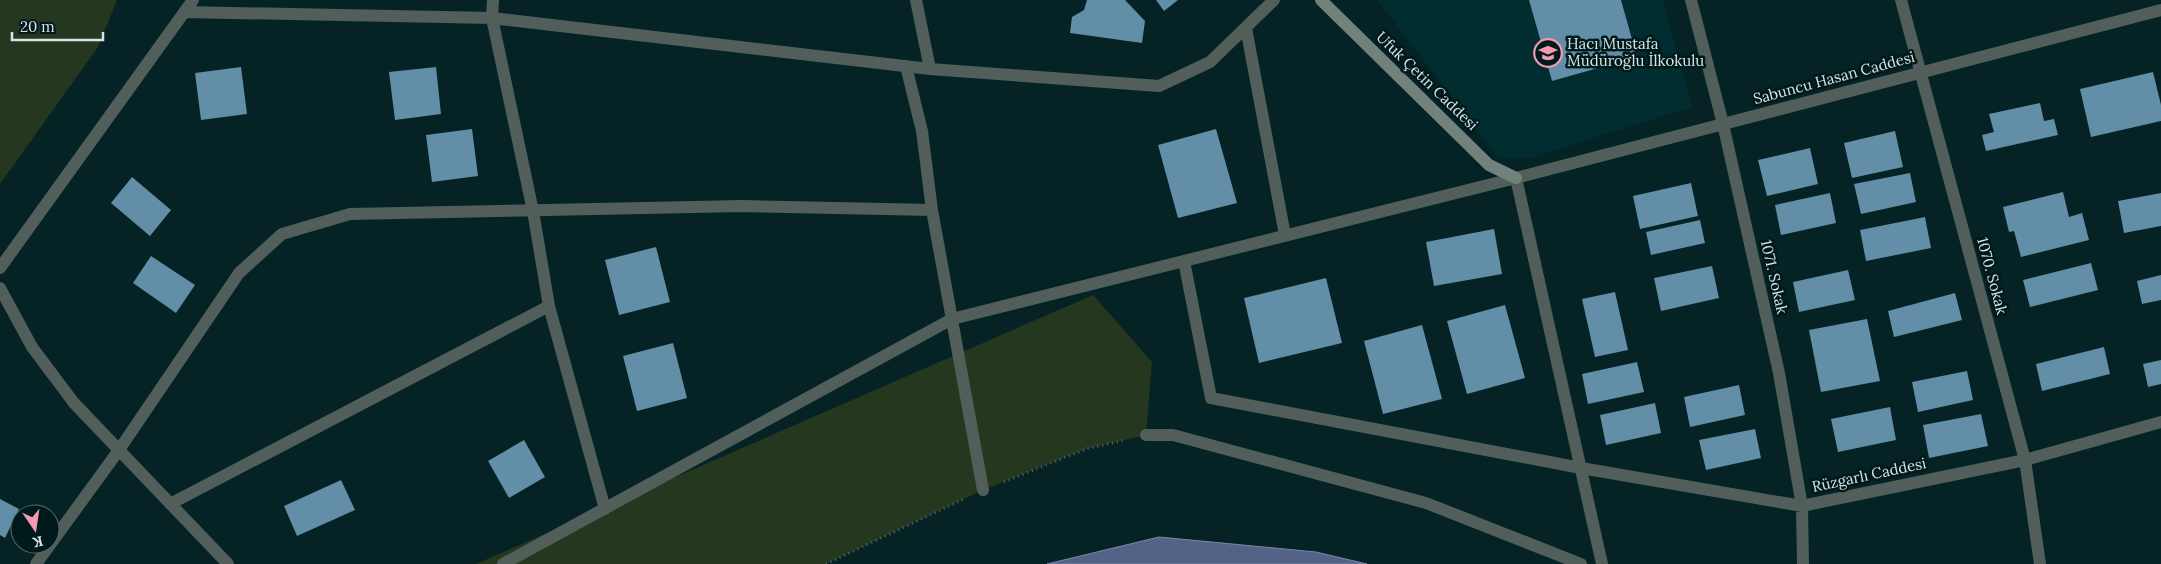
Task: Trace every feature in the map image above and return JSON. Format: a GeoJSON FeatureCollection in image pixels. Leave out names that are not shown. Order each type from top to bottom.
{"type":"FeatureCollection","features":[{"type":"Feature","properties":{"kind":"street"},"geometry":{"type":"LineString","coordinates":[[0,268],[193,0]]}},
{"type":"Feature","properties":{"kind":"street"},"geometry":{"type":"LineString","coordinates":[[493,0],[492,18],[532,211],[549,306],[604,509]]}},
{"type":"Feature","properties":{"kind":"street"},"geometry":{"type":"LineString","coordinates":[[916,0],[930,69]]}},
{"type":"Feature","properties":{"kind":"street"},"geometry":{"type":"LineString","coordinates":[[184,12],[492,18],[930,69],[1159,86],[1210,62],[1274,0]]}},
{"type":"Feature","properties":{"kind":"street","name":"Ufuk Çetin Caddesi"},"geometry":{"type":"LineString","coordinates":[[1321,0],[1489,165],[1516,178]]}},
{"type":"Feature","properties":{"kind":"street","name":"1071. Sokak"},"geometry":{"type":"LineString","coordinates":[[1691,0],[1723,124],[1779,373],[1802,506],[1802,564]]}},
{"type":"Feature","properties":{"kind":"street","name":"1070. Sokak"},"geometry":{"type":"LineString","coordinates":[[1901,0],[2025,460],[2040,564]]}},
{"type":"Feature","properties":{"kind":"street","name":"Sabuncu Hasan Caddesi"},"geometry":{"type":"LineString","coordinates":[[503,564],[952,319],[1516,178],[2161,10]]}},
{"type":"Feature","properties":{"kind":"street"},"geometry":{"type":"LineString","coordinates":[[1246,28],[1286,235]]}},
{"type":"Feature","properties":{"kind":"street"},"geometry":{"type":"LineString","coordinates":[[906,66],[922,131],[932,210],[983,490]]}},
{"type":"Feature","properties":{"kind":"street"},"geometry":{"type":"LineString","coordinates":[[1516,178],[1602,564]]}},
{"type":"Feature","properties":{"kind":"street"},"geometry":{"type":"LineString","coordinates":[[36,564],[120,450],[239,273],[282,234],[350,214],[742,206],[932,210]]}},
{"type":"Feature","properties":{"kind":"street","name":"Rüzgarlı Caddesi"},"geometry":{"type":"LineString","coordinates":[[1184,261],[1211,398],[1581,468],[1802,506],[2025,460],[2161,422]]}},
{"type":"Feature","properties":{"kind":"street"},"geometry":{"type":"LineString","coordinates":[[0,288],[32,347],[74,403],[228,564]]}},
{"type":"Feature","properties":{"kind":"street"},"geometry":{"type":"LineString","coordinates":[[170,504],[549,306]]}},
{"type":"Feature","properties":{"kind":"street"},"geometry":{"type":"LineString","coordinates":[[1146,435],[1173,435],[1426,503],[1581,564]]}},
{"type":"Feature","properties":{"kind":"shaded area","name":"Hacı Mustafa Müdüroğlu İlkokulu"},"geometry":{"type":"Polygon","coordinates":[[[1377,0],[1663,0],[1692,107],[1531,158],[1499,159],[1377,0]]]}},
{"type":"Feature","properties":{"kind":"shaded area"},"geometry":{"type":"Polygon","coordinates":[[[1159,537],[1316,552],[1367,564],[1047,564],[1159,537]]]}},
{"type":"Feature","properties":{"kind":"green space"},"geometry":{"type":"Polygon","coordinates":[[[0,0],[117,0],[98,47],[0,184],[0,0]]]}},
{"type":"Feature","properties":{"kind":"green space"},"geometry":{"type":"Polygon","coordinates":[[[1093,295],[1152,362],[1146,435],[1086,449],[983,490],[826,564],[476,564],[1093,295]]]}},
{"type":"Feature","properties":{"kind":"building"},"geometry":{"type":"Polygon","coordinates":[[[1087,0],[1125,0],[1145,21],[1142,43],[1070,33],[1072,17],[1084,10],[1087,0]]]}},
{"type":"Feature","properties":{"kind":"building"},"geometry":{"type":"Polygon","coordinates":[[[1156,0],[1178,0],[1164,11],[1156,0]]]}},
{"type":"Feature","properties":{"kind":"building"},"geometry":{"type":"Polygon","coordinates":[[[1529,0],[1621,0],[1637,57],[1552,81],[1529,0]]]}},
{"type":"Feature","properties":{"kind":"building"},"geometry":{"type":"Polygon","coordinates":[[[241,67],[247,114],[201,120],[195,73],[241,67]]]}},
{"type":"Feature","properties":{"kind":"building"},"geometry":{"type":"Polygon","coordinates":[[[436,67],[441,114],[395,120],[389,72],[436,67]]]}},
{"type":"Feature","properties":{"kind":"building"},"geometry":{"type":"Polygon","coordinates":[[[2153,72],[2161,105],[2161,121],[2091,137],[2080,89],[2153,72]]]}},
{"type":"Feature","properties":{"kind":"building"},"geometry":{"type":"Polygon","coordinates":[[[2040,103],[2044,121],[2054,119],[2058,135],[1986,151],[1982,135],[1994,132],[1989,114],[2040,103]]]}},
{"type":"Feature","properties":{"kind":"building"},"geometry":{"type":"Polygon","coordinates":[[[472,129],[478,176],[432,182],[426,135],[472,129]]]}},
{"type":"Feature","properties":{"kind":"building"},"geometry":{"type":"Polygon","coordinates":[[[1216,129],[1237,203],[1178,218],[1158,145],[1216,129]]]}},
{"type":"Feature","properties":{"kind":"building"},"geometry":{"type":"Polygon","coordinates":[[[1895,131],[1903,167],[1852,178],[1844,143],[1895,131]]]}},
{"type":"Feature","properties":{"kind":"building"},"geometry":{"type":"Polygon","coordinates":[[[1810,148],[1818,184],[1767,196],[1758,160],[1810,148]]]}},
{"type":"Feature","properties":{"kind":"building"},"geometry":{"type":"Polygon","coordinates":[[[1910,173],[1916,202],[1861,214],[1854,184],[1910,173]]]}},
{"type":"Feature","properties":{"kind":"building"},"geometry":{"type":"Polygon","coordinates":[[[132,177],[171,210],[150,236],[111,203],[132,177]]]}},
{"type":"Feature","properties":{"kind":"building"},"geometry":{"type":"Polygon","coordinates":[[[1691,183],[1698,216],[1640,229],[1633,196],[1691,183]]]}},
{"type":"Feature","properties":{"kind":"building"},"geometry":{"type":"Polygon","coordinates":[[[2063,192],[2069,217],[2082,213],[2089,240],[2021,257],[2014,231],[2009,232],[2003,207],[2063,192]]]}},
{"type":"Feature","properties":{"kind":"building"},"geometry":{"type":"Polygon","coordinates":[[[1830,193],[1836,223],[1781,235],[1775,205],[1830,193]]]}},
{"type":"Feature","properties":{"kind":"building"},"geometry":{"type":"Polygon","coordinates":[[[2161,193],[2161,226],[2124,233],[2118,201],[2161,193]]]}},
{"type":"Feature","properties":{"kind":"building"},"geometry":{"type":"Polygon","coordinates":[[[1925,217],[1931,248],[1866,261],[1860,230],[1925,217]]]}},
{"type":"Feature","properties":{"kind":"building"},"geometry":{"type":"Polygon","coordinates":[[[1700,220],[1705,243],[1651,255],[1646,232],[1700,220]]]}},
{"type":"Feature","properties":{"kind":"building"},"geometry":{"type":"Polygon","coordinates":[[[1494,229],[1502,274],[1434,286],[1426,242],[1494,229]]]}},
{"type":"Feature","properties":{"kind":"building"},"geometry":{"type":"Polygon","coordinates":[[[656,247],[670,302],[619,315],[605,260],[656,247]]]}},
{"type":"Feature","properties":{"kind":"building"},"geometry":{"type":"Polygon","coordinates":[[[151,256],[195,285],[176,313],[133,283],[151,256]]]}},
{"type":"Feature","properties":{"kind":"building"},"geometry":{"type":"Polygon","coordinates":[[[2091,263],[2098,290],[2030,307],[2023,280],[2091,263]]]}},
{"type":"Feature","properties":{"kind":"building"},"geometry":{"type":"Polygon","coordinates":[[[1712,266],[1719,298],[1661,311],[1654,278],[1712,266]]]}},
{"type":"Feature","properties":{"kind":"building"},"geometry":{"type":"Polygon","coordinates":[[[1848,270],[1855,300],[1799,312],[1793,282],[1848,270]]]}},
{"type":"Feature","properties":{"kind":"building"},"geometry":{"type":"Polygon","coordinates":[[[2161,275],[2161,300],[2142,304],[2137,281],[2161,275]]]}},
{"type":"Feature","properties":{"kind":"building"},"geometry":{"type":"Polygon","coordinates":[[[1326,278],[1342,343],[1259,363],[1244,298],[1326,278]]]}},
{"type":"Feature","properties":{"kind":"building"},"geometry":{"type":"Polygon","coordinates":[[[1615,292],[1628,350],[1595,357],[1582,299],[1615,292]]]}},
{"type":"Feature","properties":{"kind":"building"},"geometry":{"type":"Polygon","coordinates":[[[1955,293],[1962,320],[1894,337],[1888,311],[1955,293]]]}},
{"type":"Feature","properties":{"kind":"building"},"geometry":{"type":"Polygon","coordinates":[[[1505,305],[1525,378],[1467,394],[1447,321],[1505,305]]]}},
{"type":"Feature","properties":{"kind":"building"},"geometry":{"type":"Polygon","coordinates":[[[1867,319],[1880,381],[1821,392],[1809,330],[1867,319]]]}},
{"type":"Feature","properties":{"kind":"building"},"geometry":{"type":"Polygon","coordinates":[[[1422,325],[1442,399],[1383,414],[1364,341],[1422,325]]]}},
{"type":"Feature","properties":{"kind":"building"},"geometry":{"type":"Polygon","coordinates":[[[673,343],[687,398],[637,411],[623,356],[673,343]]]}},
{"type":"Feature","properties":{"kind":"building"},"geometry":{"type":"Polygon","coordinates":[[[2104,347],[2110,374],[2042,391],[2036,364],[2104,347]]]}},
{"type":"Feature","properties":{"kind":"building"},"geometry":{"type":"Polygon","coordinates":[[[2161,360],[2161,384],[2148,387],[2143,364],[2161,360]]]}},
{"type":"Feature","properties":{"kind":"building"},"geometry":{"type":"Polygon","coordinates":[[[1637,362],[1644,392],[1588,404],[1582,374],[1637,362]]]}},
{"type":"Feature","properties":{"kind":"building"},"geometry":{"type":"Polygon","coordinates":[[[1967,371],[1973,400],[1918,412],[1912,382],[1967,371]]]}},
{"type":"Feature","properties":{"kind":"building"},"geometry":{"type":"Polygon","coordinates":[[[1739,385],[1745,415],[1690,427],[1684,397],[1739,385]]]}},
{"type":"Feature","properties":{"kind":"building"},"geometry":{"type":"Polygon","coordinates":[[[1655,403],[1661,433],[1606,445],[1600,415],[1655,403]]]}},
{"type":"Feature","properties":{"kind":"building"},"geometry":{"type":"Polygon","coordinates":[[[1890,407],[1896,440],[1838,452],[1831,419],[1890,407]]]}},
{"type":"Feature","properties":{"kind":"building"},"geometry":{"type":"Polygon","coordinates":[[[1981,414],[1988,446],[1929,458],[1923,425],[1981,414]]]}},
{"type":"Feature","properties":{"kind":"building"},"geometry":{"type":"Polygon","coordinates":[[[1755,429],[1761,458],[1706,470],[1699,440],[1755,429]]]}},
{"type":"Feature","properties":{"kind":"building"},"geometry":{"type":"Polygon","coordinates":[[[524,440],[545,477],[509,498],[488,461],[524,440]]]}},
{"type":"Feature","properties":{"kind":"building"},"geometry":{"type":"Polygon","coordinates":[[[341,480],[355,510],[297,536],[284,506],[341,480]]]}},
{"type":"Feature","properties":{"kind":"building"},"geometry":{"type":"Polygon","coordinates":[[[0,499],[10,504],[10,528],[5,538],[0,535],[0,499]]]}},
{"type":"Feature","properties":{"kind":"place","name":"Hacı Mustafa Müdüroğlu İlkokulu"},"geometry":{"type":"Point","coordinates":[1548,53]}}]}
